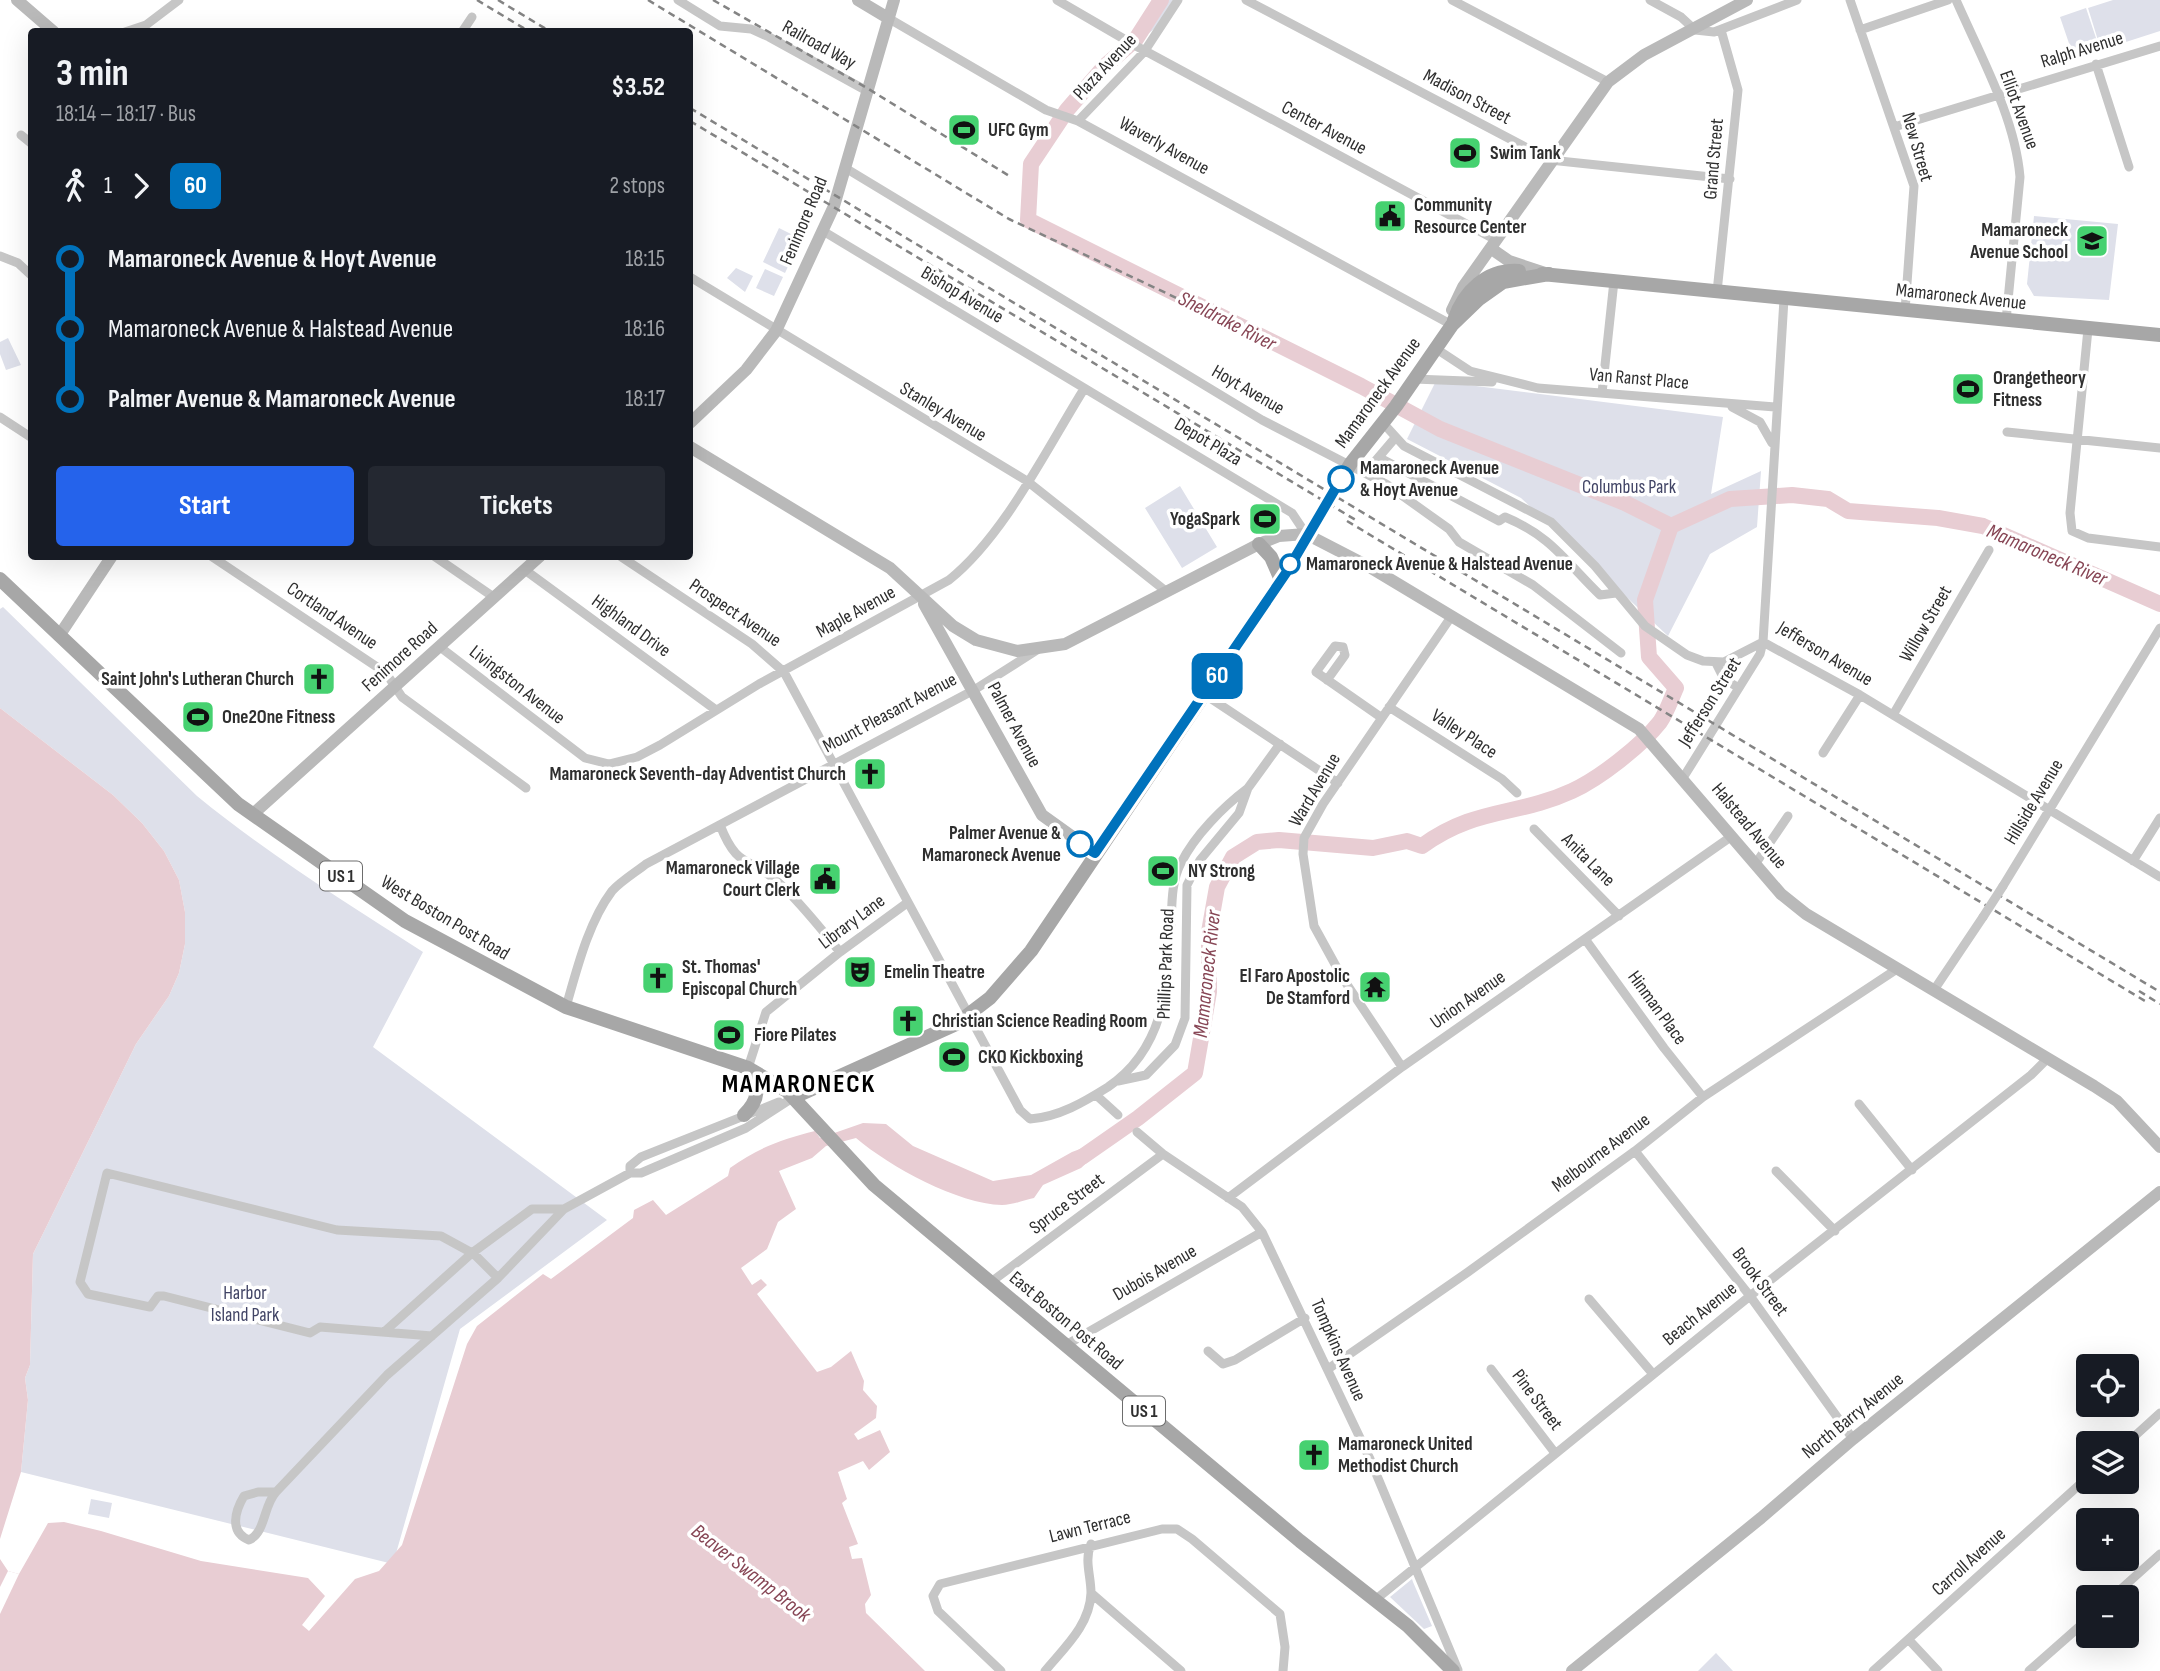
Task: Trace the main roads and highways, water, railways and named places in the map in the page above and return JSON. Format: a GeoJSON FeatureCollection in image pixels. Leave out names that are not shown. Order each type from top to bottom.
{"type":"FeatureCollection","features":[{"type":"Feature","properties":{"kind":"main road","name":"Mamaroneck Avenue"},"geometry":{"type":"LineString","coordinates":[[794,1097],[932,1037],[968,1015],[990,998],[1031,951],[1281,580],[1350,463],[1399,401],[1452,325],[1502,277],[1549,274],[2160,335]]}},
{"type":"Feature","properties":{"kind":"main road"},"geometry":{"type":"LineString","coordinates":[[1259,544],[1271,557],[1281,580]]}},
{"type":"Feature","properties":{"kind":"main road","name":"West Boston Post Road"},"geometry":{"type":"LineString","coordinates":[[4,588],[59,636],[211,780],[253,814],[405,921],[566,1007],[748,1068],[794,1097]]}},
{"type":"Feature","properties":{"kind":"main road"},"geometry":{"type":"LineString","coordinates":[[744,1115],[757,1100],[758,1086],[748,1068]]}},
{"type":"Feature","properties":{"kind":"main road","name":"East Boston Post Road"},"geometry":{"type":"LineString","coordinates":[[794,1097],[874,1185],[1300,1541],[1408,1626],[1456,1671]]}},
{"type":"Feature","properties":{"kind":"water"},"geometry":{"type":"Polygon","coordinates":[[[0,708],[113,795],[142,823],[164,851],[179,880],[185,912],[185,944],[179,973],[169,996],[136,1044],[33,1254],[30,1365],[25,1378],[28,1400],[21,1472],[0,1539],[0,708]]]}},
{"type":"Feature","properties":{"kind":"water","name":"Beaver Swamp Brook"},"geometry":{"type":"Polygon","coordinates":[[[863,1123],[886,1124],[913,1146],[993,1181],[1031,1175],[1072,1152],[1096,1143],[1104,1147],[1081,1168],[1043,1185],[1034,1198],[1002,1205],[965,1198],[925,1182],[887,1161],[856,1138],[826,1146],[812,1158],[779,1171],[796,1209],[778,1222],[767,1249],[741,1268],[752,1285],[761,1279],[767,1285],[757,1294],[817,1372],[831,1367],[851,1351],[864,1381],[863,1390],[877,1406],[876,1418],[854,1434],[858,1440],[880,1430],[890,1452],[869,1470],[863,1461],[838,1472],[847,1499],[842,1503],[858,1544],[849,1547],[852,1559],[862,1558],[871,1595],[865,1604],[866,1613],[925,1671],[0,1671],[0,1559],[8,1571],[19,1574],[48,1523],[64,1522],[101,1531],[201,1561],[308,1578],[325,1596],[302,1625],[309,1631],[355,1579],[379,1571],[402,1545],[467,1344],[477,1326],[543,1274],[551,1279],[633,1218],[634,1210],[653,1200],[666,1215],[728,1176],[730,1168],[760,1150],[815,1131],[820,1138],[863,1123]]]}},
{"type":"Feature","properties":{"kind":"waterway","name":"Sheldrake River"},"geometry":{"type":"LineString","coordinates":[[1161,0],[1136,39],[1105,66],[1067,110],[1031,164],[1028,220],[1361,386],[1440,429],[1625,503],[1671,526]]}},
{"type":"Feature","properties":{"kind":"waterway","name":"Mamaroneck River"},"geometry":{"type":"LineString","coordinates":[[1082,1157],[1138,1118],[1195,1073],[1209,992],[1209,932],[1217,887],[1233,857],[1257,842],[1279,840],[1373,848],[1407,841],[1422,846],[1460,824],[1533,805],[1572,791],[1607,770],[1652,731],[1662,718],[1676,688],[1649,657],[1645,600],[1671,526],[1730,499],[1792,495],[1828,499],[1848,511],[1938,518],[1983,526],[2160,604]]}},
{"type":"Feature","properties":{"kind":"railway"},"geometry":{"type":"LineString","coordinates":[[477,0],[523,28]]}},
{"type":"Feature","properties":{"kind":"railway"},"geometry":{"type":"LineString","coordinates":[[498,0],[544,28]]}},
{"type":"Feature","properties":{"kind":"railway"},"geometry":{"type":"LineString","coordinates":[[648,0],[1009,219],[1183,301]]}},
{"type":"Feature","properties":{"kind":"railway"},"geometry":{"type":"LineString","coordinates":[[713,0],[867,88],[1011,177]]}},
{"type":"Feature","properties":{"kind":"railway"},"geometry":{"type":"LineString","coordinates":[[693,110],[2160,992]]}},
{"type":"Feature","properties":{"kind":"railway"},"geometry":{"type":"LineString","coordinates":[[693,123],[1359,522]]}},
{"type":"Feature","properties":{"kind":"railway"},"geometry":{"type":"LineString","coordinates":[[1347,521],[2145,1001]]}},
{"type":"Feature","properties":{"kind":"railway"},"geometry":{"type":"LineString","coordinates":[[2139,991],[2160,1004]]}},
{"type":"Feature","properties":{"kind":"place","name":"UFC Gym"},"geometry":{"type":"Point","coordinates":[964,130]}},
{"type":"Feature","properties":{"kind":"place","name":"Swim Tank"},"geometry":{"type":"Point","coordinates":[1465,153]}},
{"type":"Feature","properties":{"kind":"place","name":"Community Resource Center"},"geometry":{"type":"Point","coordinates":[1390,216]}},
{"type":"Feature","properties":{"kind":"place","name":"Mamaroneck Avenue School"},"geometry":{"type":"Point","coordinates":[2092,241]}},
{"type":"Feature","properties":{"kind":"place","name":"Orangetheory Fitness"},"geometry":{"type":"Point","coordinates":[1968,389]}},
{"type":"Feature","properties":{"kind":"place","name":"Mamaroneck Avenue & Hoyt Avenue"},"geometry":{"type":"Point","coordinates":[1341,479]}},
{"type":"Feature","properties":{"kind":"place","name":"YogaSpark"},"geometry":{"type":"Point","coordinates":[1265,519]}},
{"type":"Feature","properties":{"kind":"place","name":"Mamaroneck Avenue & Halstead Avenue"},"geometry":{"type":"Point","coordinates":[1290,564]}},
{"type":"Feature","properties":{"kind":"place","name":"Saint John's Lutheran Church"},"geometry":{"type":"Point","coordinates":[319,679]}},
{"type":"Feature","properties":{"kind":"place","name":"One2One Fitness"},"geometry":{"type":"Point","coordinates":[198,717]}},
{"type":"Feature","properties":{"kind":"place","name":"Mamaroneck Seventh-day Adventist Church"},"geometry":{"type":"Point","coordinates":[870,774]}},
{"type":"Feature","properties":{"kind":"place","name":"Palmer Avenue & Mamaroneck Avenue"},"geometry":{"type":"Point","coordinates":[1080,844]}},
{"type":"Feature","properties":{"kind":"place","name":"NY Strong"},"geometry":{"type":"Point","coordinates":[1163,871]}},
{"type":"Feature","properties":{"kind":"place","name":"Mamaroneck Village Court Clerk"},"geometry":{"type":"Point","coordinates":[825,879]}},
{"type":"Feature","properties":{"kind":"place","name":"Emelin Theatre"},"geometry":{"type":"Point","coordinates":[860,972]}},
{"type":"Feature","properties":{"kind":"place","name":"St. Thomas' Episcopal Church"},"geometry":{"type":"Point","coordinates":[658,978]}},
{"type":"Feature","properties":{"kind":"place","name":"El Faro Apostolic De Stamford"},"geometry":{"type":"Point","coordinates":[1375,987]}},
{"type":"Feature","properties":{"kind":"place","name":"Christian Science Reading Room"},"geometry":{"type":"Point","coordinates":[908,1021]}},
{"type":"Feature","properties":{"kind":"place","name":"Fiore Pilates"},"geometry":{"type":"Point","coordinates":[729,1035]}},
{"type":"Feature","properties":{"kind":"place","name":"CKO Kickboxing"},"geometry":{"type":"Point","coordinates":[954,1057]}},
{"type":"Feature","properties":{"kind":"place","name":"Mamaroneck United Methodist Church"},"geometry":{"type":"Point","coordinates":[1314,1455]}},
{"type":"Feature","properties":{"kind":"district","name":"MAMARONECK"},"geometry":{"type":"Point","coordinates":[799,1084]}},
{"type":"Feature","properties":{"kind":"park label","name":"Columbus Park"},"geometry":{"type":"Point","coordinates":[1629,487]}},
{"type":"Feature","properties":{"kind":"park label","name":"Harbor Island Park"},"geometry":{"type":"Point","coordinates":[245,1304]}}]}
